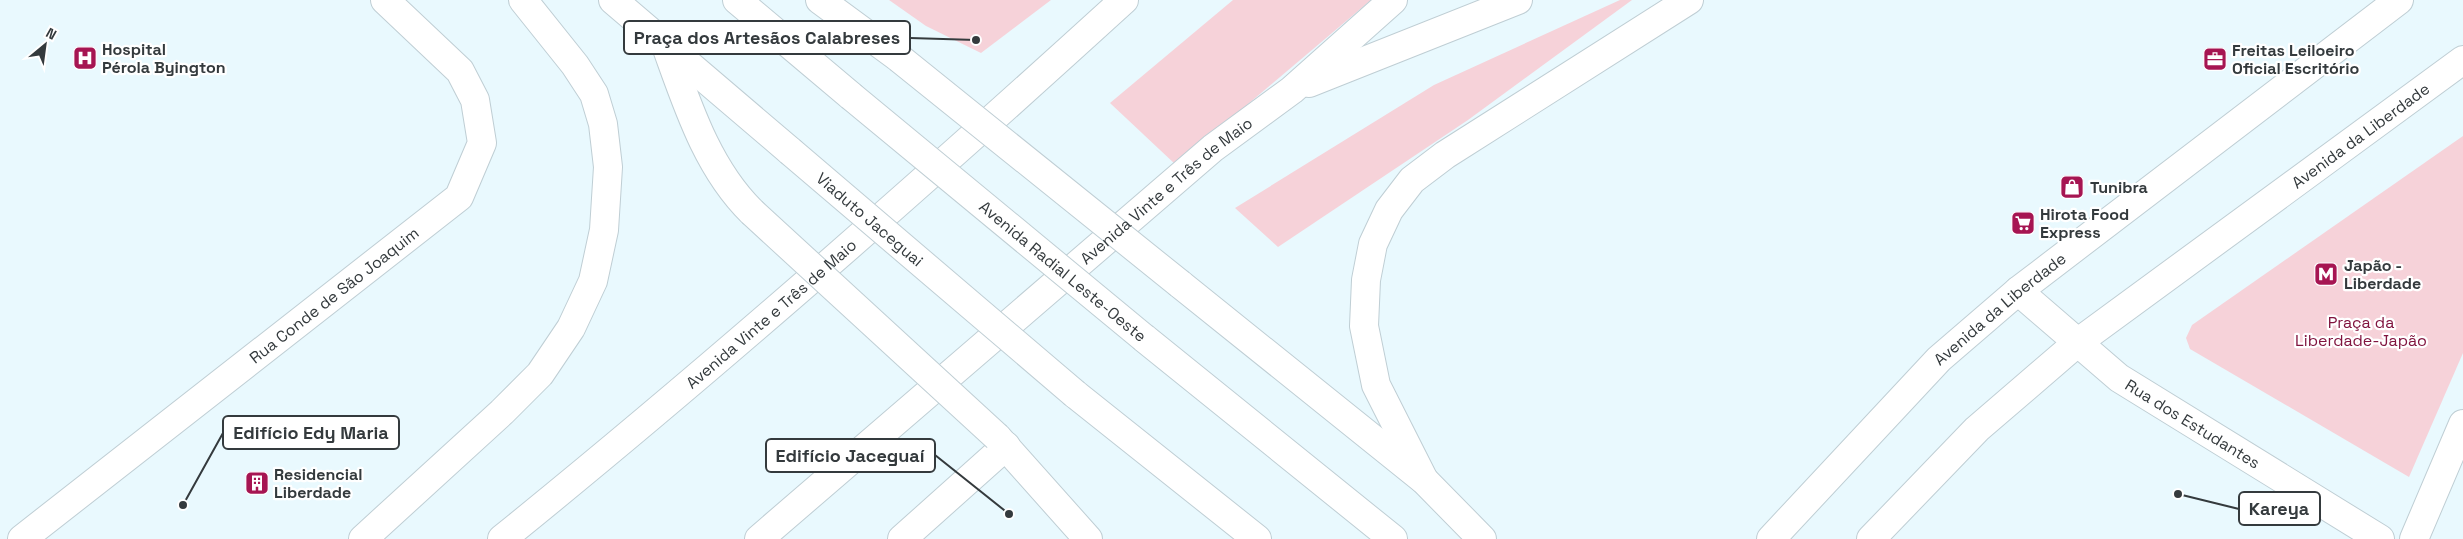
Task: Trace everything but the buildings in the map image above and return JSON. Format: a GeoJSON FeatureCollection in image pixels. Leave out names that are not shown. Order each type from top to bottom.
{"type":"FeatureCollection","features":[{"type":"Feature","properties":{"kind":"main road","name":"Rua Conde de São Joaquim"},"geometry":{"type":"LineString","coordinates":[[22,539],[459,197],[482,143],[475,100],[460,71],[385,0]]}},
{"type":"Feature","properties":{"kind":"main road"},"geometry":{"type":"LineString","coordinates":[[363,539],[502,412],[540,374],[571,328],[593,281],[604,230],[608,167],[603,124],[594,94],[574,65],[523,0]]}},
{"type":"Feature","properties":{"kind":"main road"},"geometry":{"type":"LineString","coordinates":[[613,0],[665,45],[695,126],[718,168],[752,212],[1002,442],[1088,539]]}},
{"type":"Feature","properties":{"kind":"main road","name":"Avenida Radial Leste-Oeste"},"geometry":{"type":"LineString","coordinates":[[736,0],[1144,338],[1393,539]]}},
{"type":"Feature","properties":{"kind":"main road"},"geometry":{"type":"LineString","coordinates":[[820,0],[899,58],[1424,480],[1482,539]]}},
{"type":"Feature","properties":{"kind":"main road","name":"Avenida Vinte e Três de Maio"},"geometry":{"type":"LineString","coordinates":[[502,539],[616,447],[748,335],[1124,0]]}},
{"type":"Feature","properties":{"kind":"main road","name":"Avenida Vinte e Três de Maio"},"geometry":{"type":"LineString","coordinates":[[759,539],[1213,148],[1292,90],[1393,0]]}},
{"type":"Feature","properties":{"kind":"main road"},"geometry":{"type":"LineString","coordinates":[[1292,90],[1518,0]]}},
{"type":"Feature","properties":{"kind":"main road"},"geometry":{"type":"LineString","coordinates":[[1424,480],[1376,385],[1364,326],[1366,280],[1373,244],[1389,210],[1412,180],[1445,155],[1689,0]]}},
{"type":"Feature","properties":{"kind":"main road","name":"Avenida da Liberdade"},"geometry":{"type":"LineString","coordinates":[[1770,539],[1939,359],[2018,290],[2398,0]]}},
{"type":"Feature","properties":{"kind":"main road","name":"Viaduto Jaceguai"},"geometry":{"type":"LineString","coordinates":[[665,45],[1075,394],[1257,539]]}},
{"type":"Feature","properties":{"kind":"main road","name":"Avenida da Liberdade"},"geometry":{"type":"LineString","coordinates":[[1871,539],[1977,429],[2077,343],[2463,60]]}},
{"type":"Feature","properties":{"kind":"main road","name":"Rua dos Estudantes"},"geometry":{"type":"LineString","coordinates":[[2018,290],[2119,378],[2380,539]]}},
{"type":"Feature","properties":{"kind":"main road"},"geometry":{"type":"LineString","coordinates":[[2414,539],[2463,424]]}},
{"type":"Feature","properties":{"kind":"main road"},"geometry":{"type":"LineString","coordinates":[[902,539],[1002,442]]}},
{"type":"Feature","properties":{"kind":"green space"},"geometry":{"type":"Polygon","coordinates":[[[889,0],[1051,0],[981,53],[926,26],[889,0]]]}},
{"type":"Feature","properties":{"kind":"green space"},"geometry":{"type":"Polygon","coordinates":[[[1233,0],[1371,0],[1176,165],[1110,103],[1233,0]]]}},
{"type":"Feature","properties":{"kind":"green space"},"geometry":{"type":"Polygon","coordinates":[[[1620,0],[1632,0],[1468,120],[1278,247],[1235,208],[1434,85],[1620,0]]]}},
{"type":"Feature","properties":{"kind":"green space","name":"Praça da Liberdade-Japão"},"geometry":{"type":"Polygon","coordinates":[[[2463,136],[2463,353],[2409,477],[2190,349],[2186,338],[2192,325],[2463,136]]]}},
{"type":"Feature","properties":{"kind":"place","name":"Praça dos Artesãos Calabreses"},"geometry":{"type":"Point","coordinates":[976,40]}},
{"type":"Feature","properties":{"kind":"place","name":"Hospital Pérola Byington"},"geometry":{"type":"Point","coordinates":[85,58]}},
{"type":"Feature","properties":{"kind":"place","name":"Freitas Leiloeiro Oficial Escritório"},"geometry":{"type":"Point","coordinates":[2215,59]}},
{"type":"Feature","properties":{"kind":"place","name":"Tunibra"},"geometry":{"type":"Point","coordinates":[2072,187]}},
{"type":"Feature","properties":{"kind":"place","name":"Hirota Food Express"},"geometry":{"type":"Point","coordinates":[2023,223]}},
{"type":"Feature","properties":{"kind":"place","name":"Japão - Liberdade"},"geometry":{"type":"Point","coordinates":[2326,274]}},
{"type":"Feature","properties":{"kind":"place","name":"Residencial Liberdade"},"geometry":{"type":"Point","coordinates":[257,483]}},
{"type":"Feature","properties":{"kind":"place","name":"Kareya"},"geometry":{"type":"Point","coordinates":[2178,494]}},
{"type":"Feature","properties":{"kind":"place","name":"Edifício Edy Maria"},"geometry":{"type":"Point","coordinates":[183,505]}},
{"type":"Feature","properties":{"kind":"place","name":"Edifício Jaceguaí"},"geometry":{"type":"Point","coordinates":[1009,514]}}]}
